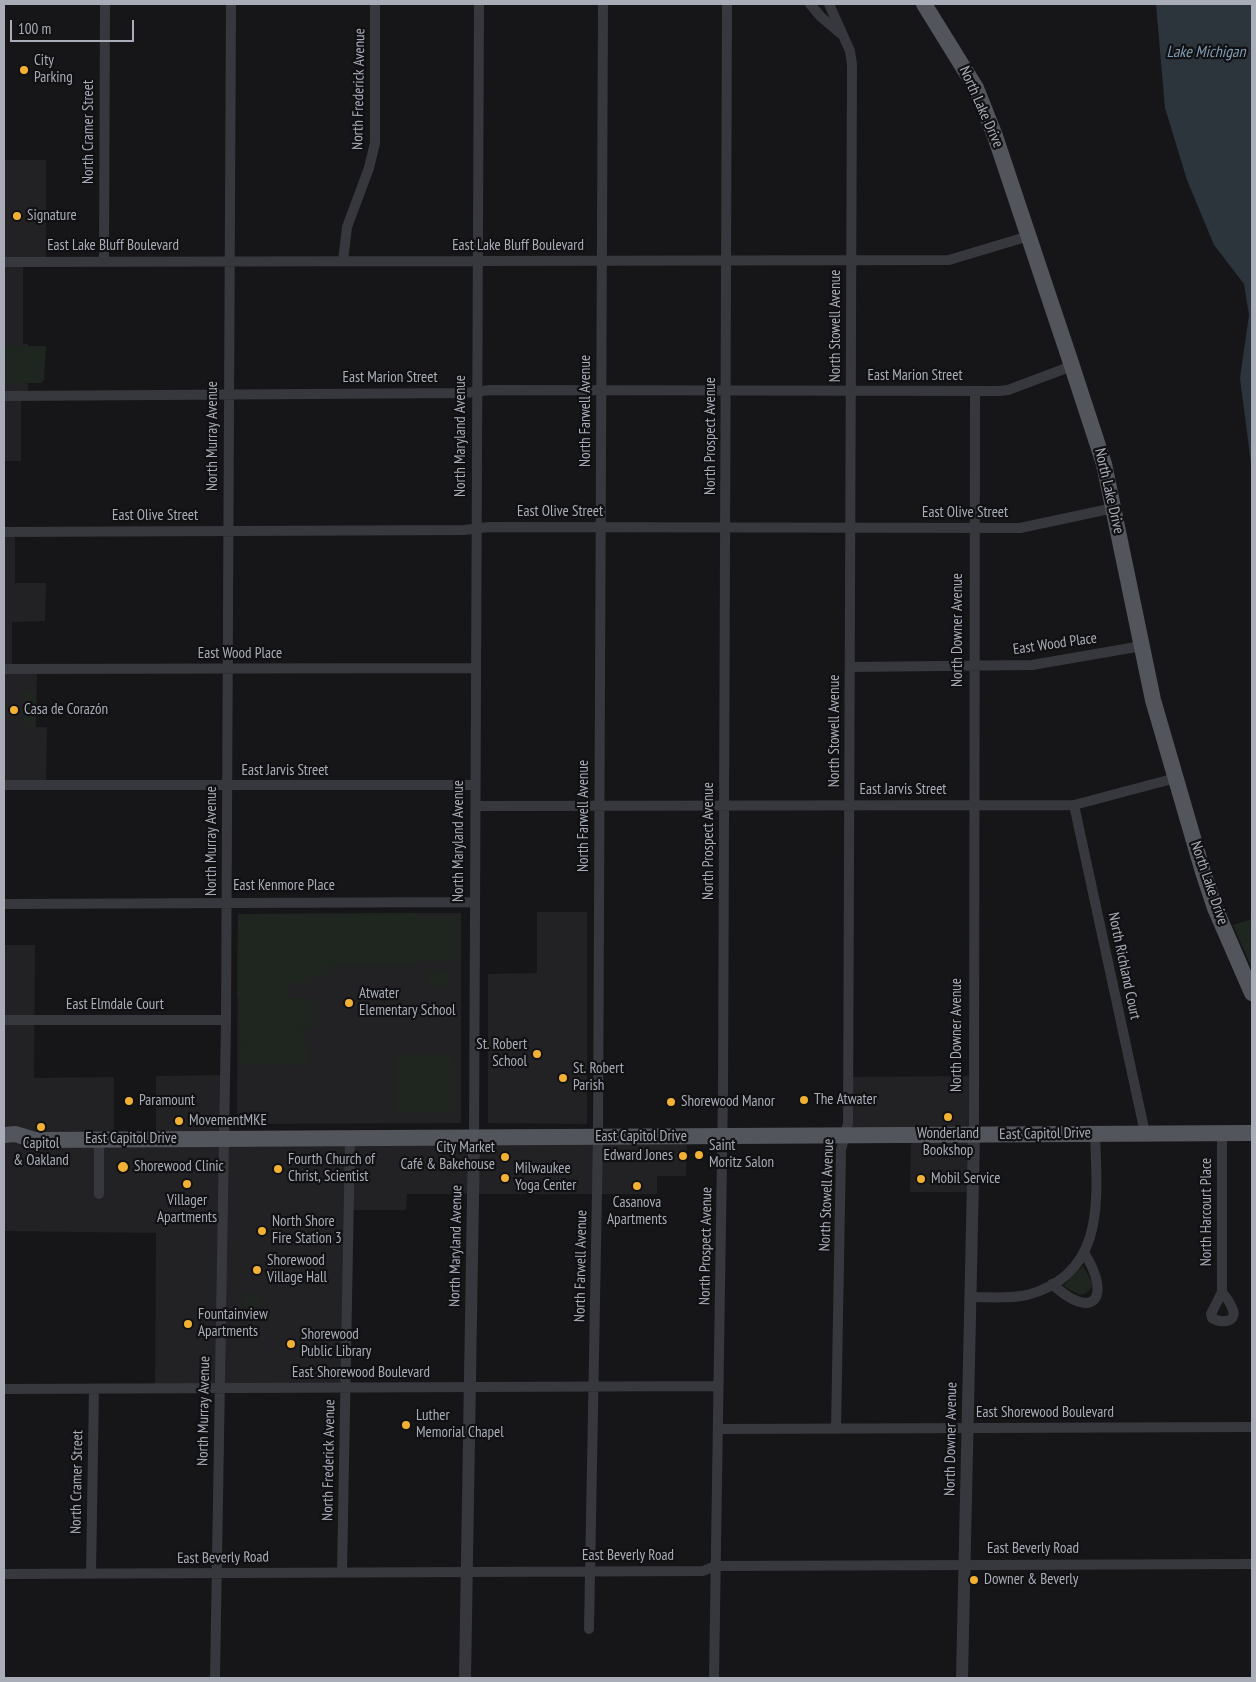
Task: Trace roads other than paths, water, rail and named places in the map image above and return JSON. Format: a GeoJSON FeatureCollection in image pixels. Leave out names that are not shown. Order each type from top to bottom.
{"type":"FeatureCollection","features":[{"type":"Feature","properties":{"kind":"main road","name":"North Lake Drive"},"geometry":{"type":"LineString","coordinates":[[924,4],[976,88],[995,136],[1029,236],[1104,464],[1153,700],[1209,890],[1252,993]]}},
{"type":"Feature","properties":{"kind":"main road","name":"East Capitol Drive"},"geometry":{"type":"LineString","coordinates":[[4,1135],[15,1134],[29,1139],[224,1140],[1252,1133]]}},
{"type":"Feature","properties":{"kind":"main road","name":"East Capitol Drive"},"geometry":{"type":"LineString","coordinates":[[4,1146],[22,1144],[29,1139]]}},
{"type":"Feature","properties":{"kind":"street","name":"North Cramer Street"},"geometry":{"type":"LineString","coordinates":[[104,261],[106,4]]}},
{"type":"Feature","properties":{"kind":"street","name":"North Murray Avenue"},"geometry":{"type":"LineString","coordinates":[[215,1678],[226,1020],[231,4]]}},
{"type":"Feature","properties":{"kind":"street","name":"North Frederick Avenue"},"geometry":{"type":"LineString","coordinates":[[343,261],[346,227],[369,168],[375,143],[375,4]]}},
{"type":"Feature","properties":{"kind":"street","name":"North Maryland Avenue"},"geometry":{"type":"LineString","coordinates":[[465,1678],[474,1138],[479,4]]}},
{"type":"Feature","properties":{"kind":"street","name":"North Farwell Avenue"},"geometry":{"type":"LineString","coordinates":[[588,1629],[598,1137],[603,4]]}},
{"type":"Feature","properties":{"kind":"street","name":"North Prospect Avenue"},"geometry":{"type":"LineString","coordinates":[[714,1678],[722,1136],[727,4]]}},
{"type":"Feature","properties":{"kind":"street","name":"North Stowell Avenue"},"geometry":{"type":"LineString","coordinates":[[810,4],[821,17],[842,35]]}},
{"type":"Feature","properties":{"kind":"street","name":"North Stowell Avenue"},"geometry":{"type":"LineString","coordinates":[[829,4],[850,51],[852,64],[848,1117],[841,1160],[836,1429]]}},
{"type":"Feature","properties":{"kind":"street","name":"East Lake Bluff Boulevard"},"geometry":{"type":"LineString","coordinates":[[4,262],[949,260],[1029,236]]}},
{"type":"Feature","properties":{"kind":"street","name":"East Marion Street"},"geometry":{"type":"LineString","coordinates":[[4,396],[601,390],[975,391],[1008,390],[1072,366]]}},
{"type":"Feature","properties":{"kind":"street","name":"North Downer Avenue"},"geometry":{"type":"LineString","coordinates":[[962,1678],[974,1135],[975,391]]}},
{"type":"Feature","properties":{"kind":"street","name":"East Olive Street"},"geometry":{"type":"LineString","coordinates":[[4,532],[477,528],[1020,528],[1114,508]]}},
{"type":"Feature","properties":{"kind":"street","name":"East Wood Place"},"geometry":{"type":"LineString","coordinates":[[851,667],[1032,665],[1142,646]]}},
{"type":"Feature","properties":{"kind":"street","name":"East Wood Place"},"geometry":{"type":"LineString","coordinates":[[4,669],[476,668]]}},
{"type":"Feature","properties":{"kind":"street","name":"East Jarvis Street"},"geometry":{"type":"LineString","coordinates":[[476,806],[1074,805],[1176,778]]}},
{"type":"Feature","properties":{"kind":"street","name":"East Jarvis Street"},"geometry":{"type":"LineString","coordinates":[[4,785],[476,785]]}},
{"type":"Feature","properties":{"kind":"street","name":"North Richland Court"},"geometry":{"type":"LineString","coordinates":[[1074,805],[1145,1133]]}},
{"type":"Feature","properties":{"kind":"street","name":"East Kenmore Place"},"geometry":{"type":"LineString","coordinates":[[4,904],[227,901],[475,902]]}},
{"type":"Feature","properties":{"kind":"street","name":"East Elmdale Court"},"geometry":{"type":"LineString","coordinates":[[4,1020],[226,1020]]}},
{"type":"Feature","properties":{"kind":"street","name":"North Harcourt Place"},"geometry":{"type":"LineString","coordinates":[[1222,1132],[1222,1292]]}},
{"type":"Feature","properties":{"kind":"street"},"geometry":{"type":"LineString","coordinates":[[970,1297],[1027,1295],[1052,1284],[1070,1271],[1085,1254],[1096,1209],[1095,1133]]}},
{"type":"Feature","properties":{"kind":"street"},"geometry":{"type":"LineString","coordinates":[[98,1194],[99,1138]]}},
{"type":"Feature","properties":{"kind":"street","name":"North Frederick Avenue"},"geometry":{"type":"LineString","coordinates":[[342,1572],[350,1139]]}},
{"type":"Feature","properties":{"kind":"street"},"geometry":{"type":"LineString","coordinates":[[1052,1284],[1067,1298],[1076,1302],[1082,1304],[1092,1301],[1097,1296],[1099,1287],[1096,1274],[1085,1254]]}},
{"type":"Feature","properties":{"kind":"street","name":"East Shorewood Boulevard"},"geometry":{"type":"LineString","coordinates":[[4,1388],[94,1390],[718,1386]]}},
{"type":"Feature","properties":{"kind":"street","name":"North Cramer Street"},"geometry":{"type":"LineString","coordinates":[[91,1574],[94,1390]]}},
{"type":"Feature","properties":{"kind":"street","name":"East Shorewood Boulevard"},"geometry":{"type":"LineString","coordinates":[[719,1429],[1252,1426]]}},
{"type":"Feature","properties":{"kind":"street","name":"East Beverly Road"},"geometry":{"type":"LineString","coordinates":[[4,1574],[703,1571],[715,1566],[1252,1564]]}},
{"type":"Feature","properties":{"kind":"water","name":"Lake Michigan"},"geometry":{"type":"Polygon","coordinates":[[[1156,4],[1252,4],[1252,471],[1240,378],[1249,315],[1244,284],[1214,245],[1187,180],[1165,108],[1156,4]]]}},
{"type":"Feature","properties":{"kind":"place","name":"City Parking"},"geometry":{"type":"Point","coordinates":[24,70]}},
{"type":"Feature","properties":{"kind":"place","name":"Signature"},"geometry":{"type":"Point","coordinates":[17,216]}},
{"type":"Feature","properties":{"kind":"place","name":"Casa de Corazón"},"geometry":{"type":"Point","coordinates":[14,710]}},
{"type":"Feature","properties":{"kind":"place","name":"Atwater Elementary School"},"geometry":{"type":"Point","coordinates":[349,1003]}},
{"type":"Feature","properties":{"kind":"place","name":"St. Robert School"},"geometry":{"type":"Point","coordinates":[537,1054]}},
{"type":"Feature","properties":{"kind":"place","name":"St. Robert Parish"},"geometry":{"type":"Point","coordinates":[563,1078]}},
{"type":"Feature","properties":{"kind":"place","name":"The Atwater"},"geometry":{"type":"Point","coordinates":[804,1100]}},
{"type":"Feature","properties":{"kind":"place","name":"Paramount"},"geometry":{"type":"Point","coordinates":[129,1101]}},
{"type":"Feature","properties":{"kind":"place","name":"Shorewood Manor"},"geometry":{"type":"Point","coordinates":[671,1102]}},
{"type":"Feature","properties":{"kind":"place","name":"Wonderland Bookshop"},"geometry":{"type":"Point","coordinates":[948,1117]}},
{"type":"Feature","properties":{"kind":"place","name":"MovementMKE"},"geometry":{"type":"Point","coordinates":[179,1121]}},
{"type":"Feature","properties":{"kind":"place","name":"Capitol & Oakland"},"geometry":{"type":"Point","coordinates":[41,1127]}},
{"type":"Feature","properties":{"kind":"place","name":"Saint Moritz Salon"},"geometry":{"type":"Point","coordinates":[699,1155]}},
{"type":"Feature","properties":{"kind":"place","name":"Edward Jones"},"geometry":{"type":"Point","coordinates":[683,1156]}},
{"type":"Feature","properties":{"kind":"place","name":"City Market Café & Bakehouse"},"geometry":{"type":"Point","coordinates":[505,1157]}},
{"type":"Feature","properties":{"kind":"place","name":"Shorewood Clinic"},"geometry":{"type":"Point","coordinates":[123,1167]}},
{"type":"Feature","properties":{"kind":"place","name":"Fourth Church of Christ, Scientist"},"geometry":{"type":"Point","coordinates":[278,1169]}},
{"type":"Feature","properties":{"kind":"place","name":"Milwaukee Yoga Center"},"geometry":{"type":"Point","coordinates":[505,1178]}},
{"type":"Feature","properties":{"kind":"place","name":"Mobil Service"},"geometry":{"type":"Point","coordinates":[921,1179]}},
{"type":"Feature","properties":{"kind":"place","name":"Villager Apartments"},"geometry":{"type":"Point","coordinates":[187,1184]}},
{"type":"Feature","properties":{"kind":"place","name":"Casanova Apartments"},"geometry":{"type":"Point","coordinates":[637,1186]}},
{"type":"Feature","properties":{"kind":"place","name":"North Shore Fire Station 3"},"geometry":{"type":"Point","coordinates":[262,1231]}},
{"type":"Feature","properties":{"kind":"place","name":"Shorewood Village Hall"},"geometry":{"type":"Point","coordinates":[257,1270]}},
{"type":"Feature","properties":{"kind":"place","name":"Fountainview Apartments"},"geometry":{"type":"Point","coordinates":[188,1324]}},
{"type":"Feature","properties":{"kind":"place","name":"Shorewood Public Library"},"geometry":{"type":"Point","coordinates":[291,1344]}},
{"type":"Feature","properties":{"kind":"place","name":"Luther Memorial Chapel"},"geometry":{"type":"Point","coordinates":[406,1425]}},
{"type":"Feature","properties":{"kind":"place","name":"Downer & Beverly"},"geometry":{"type":"Point","coordinates":[974,1580]}}]}
